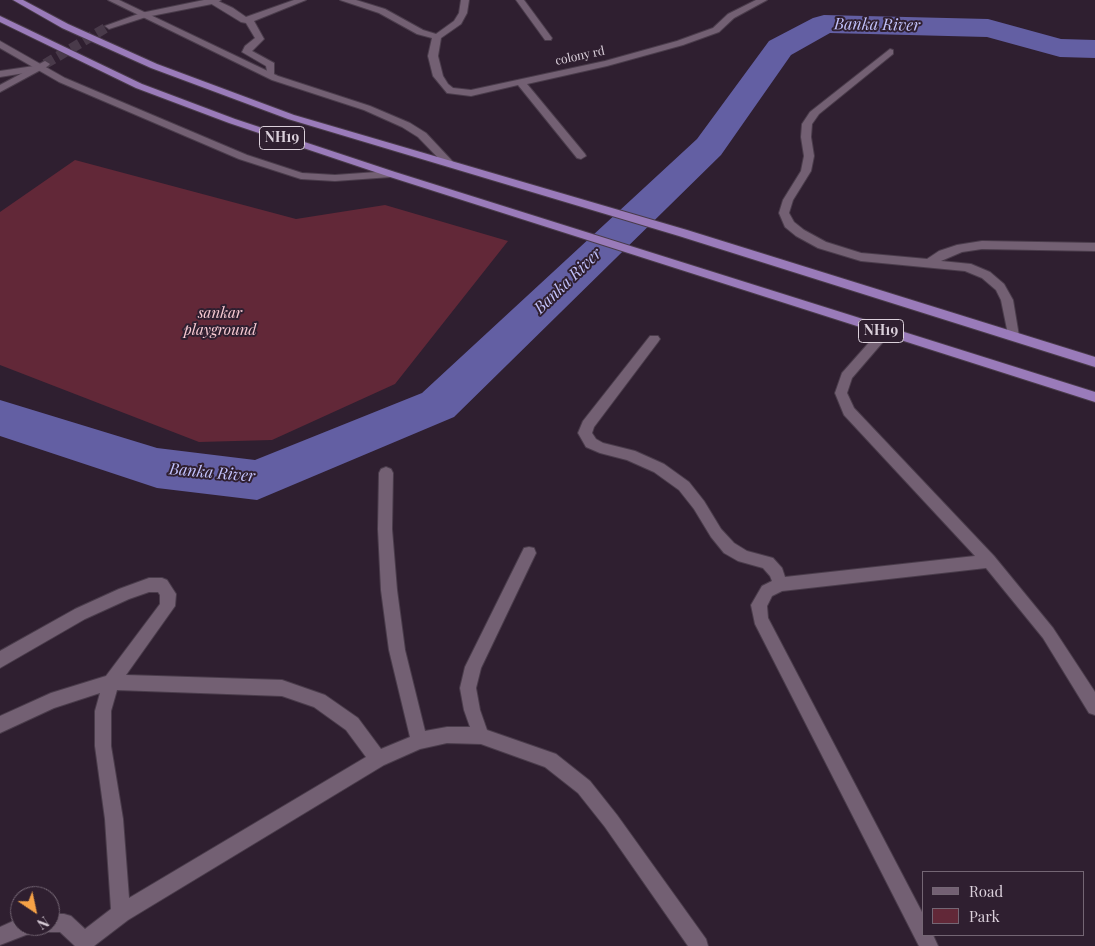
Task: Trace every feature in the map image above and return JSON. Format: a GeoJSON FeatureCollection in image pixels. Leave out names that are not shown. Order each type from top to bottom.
{"type":"FeatureCollection","features":[{"type":"Feature","properties":{"kind":"highway","name":"NH19"},"geometry":{"type":"LineString","coordinates":[[17,0],[74,30],[193,82],[291,117],[683,233],[1095,362]]}},
{"type":"Feature","properties":{"kind":"highway","name":"NH19"},"geometry":{"type":"LineString","coordinates":[[0,19],[38,39],[166,97],[240,124],[478,202],[1095,398]]}},
{"type":"Feature","properties":{"kind":"street"},"geometry":{"type":"LineString","coordinates":[[112,0],[271,75],[367,108],[406,124],[422,135],[450,164]]}},
{"type":"Feature","properties":{"kind":"street"},"geometry":{"type":"LineString","coordinates":[[109,26],[144,15],[213,1],[244,20],[249,20],[302,0]]}},
{"type":"Feature","properties":{"kind":"street"},"geometry":{"type":"LineString","coordinates":[[344,0],[382,11],[420,32],[437,36],[444,34],[458,22],[463,13],[465,0]]}},
{"type":"Feature","properties":{"kind":"street"},"geometry":{"type":"LineString","coordinates":[[520,0],[548,38]]}},
{"type":"Feature","properties":{"kind":"street","name":"colony rd"},"geometry":{"type":"LineString","coordinates":[[437,36],[433,56],[434,65],[442,81],[450,90],[471,93],[607,63],[680,43],[716,30],[731,16],[763,0]]}},
{"type":"Feature","properties":{"kind":"street"},"geometry":{"type":"LineString","coordinates":[[731,16],[728,13],[733,5]]}},
{"type":"Feature","properties":{"kind":"street"},"geometry":{"type":"LineString","coordinates":[[249,20],[260,39],[248,48],[247,52],[271,65],[271,75]]}},
{"type":"Feature","properties":{"kind":"street"},"geometry":{"type":"LineString","coordinates":[[0,44],[62,80],[243,157],[301,176],[334,178],[391,174]]}},
{"type":"Feature","properties":{"kind":"street"},"geometry":{"type":"LineString","coordinates":[[890,52],[816,112],[807,124],[806,137],[809,156],[806,170],[788,200],[784,213],[789,224],[800,233],[822,245],[861,257],[967,267],[986,275],[1000,287],[1007,300],[1013,336]]}},
{"type":"Feature","properties":{"kind":"street"},"geometry":{"type":"LineString","coordinates":[[0,74],[40,67]]}},
{"type":"Feature","properties":{"kind":"street"},"geometry":{"type":"LineString","coordinates":[[0,89],[40,67]]}},
{"type":"Feature","properties":{"kind":"street"},"geometry":{"type":"LineString","coordinates":[[521,83],[581,156]]}},
{"type":"Feature","properties":{"kind":"street"},"geometry":{"type":"LineString","coordinates":[[930,263],[943,254],[961,248],[982,245],[1095,247]]}},
{"type":"Feature","properties":{"kind":"street"},"geometry":{"type":"LineString","coordinates":[[885,332],[846,376],[841,393],[849,411],[989,560],[1048,633],[1095,707]]}},
{"type":"Feature","properties":{"kind":"street"},"geometry":{"type":"LineString","coordinates":[[654,339],[588,425],[585,433],[591,443],[596,446],[630,455],[659,468],[684,486],[699,505],[716,533],[729,548],[743,556],[768,563],[777,573],[780,584]]}},
{"type":"Feature","properties":{"kind":"street"},"geometry":{"type":"LineString","coordinates":[[386,473],[384,529],[389,590],[397,650],[419,741]]}},
{"type":"Feature","properties":{"kind":"street"},"geometry":{"type":"LineString","coordinates":[[481,736],[472,710],[468,688],[473,667],[529,553]]}},
{"type":"Feature","properties":{"kind":"street"},"geometry":{"type":"LineString","coordinates":[[922,932],[760,619],[759,605],[767,591],[780,584],[989,560]]}},
{"type":"Feature","properties":{"kind":"street"},"geometry":{"type":"LineString","coordinates":[[0,660],[89,610],[149,585],[162,585],[168,594],[167,606],[111,682],[103,711],[103,746],[114,819],[121,913]]}},
{"type":"Feature","properties":{"kind":"street"},"geometry":{"type":"LineString","coordinates":[[0,725],[52,701],[111,682],[282,688],[319,701],[352,724],[378,759]]}},
{"type":"Feature","properties":{"kind":"street"},"geometry":{"type":"LineString","coordinates":[[60,923],[64,923],[84,943],[121,913],[378,759],[419,741],[447,735],[481,736],[550,760],[584,787],[611,821],[699,946]]}},
{"type":"Feature","properties":{"kind":"green space","name":"sankar playground"},"geometry":{"type":"Polygon","coordinates":[[[75,160],[296,219],[385,205],[508,241],[395,384],[272,440],[199,442],[0,365],[0,212],[75,160]]]}},
{"type":"Feature","properties":{"kind":"waterway","name":"Banka River"},"geometry":{"type":"LineString","coordinates":[[0,418],[157,468],[257,480],[438,405],[709,147],[780,48],[824,24],[988,28],[1060,48],[1095,49]]}},
{"type":"Feature","properties":{"kind":"tunnel"},"geometry":{"type":"LineString","coordinates":[[45,64],[109,26]]}}]}
